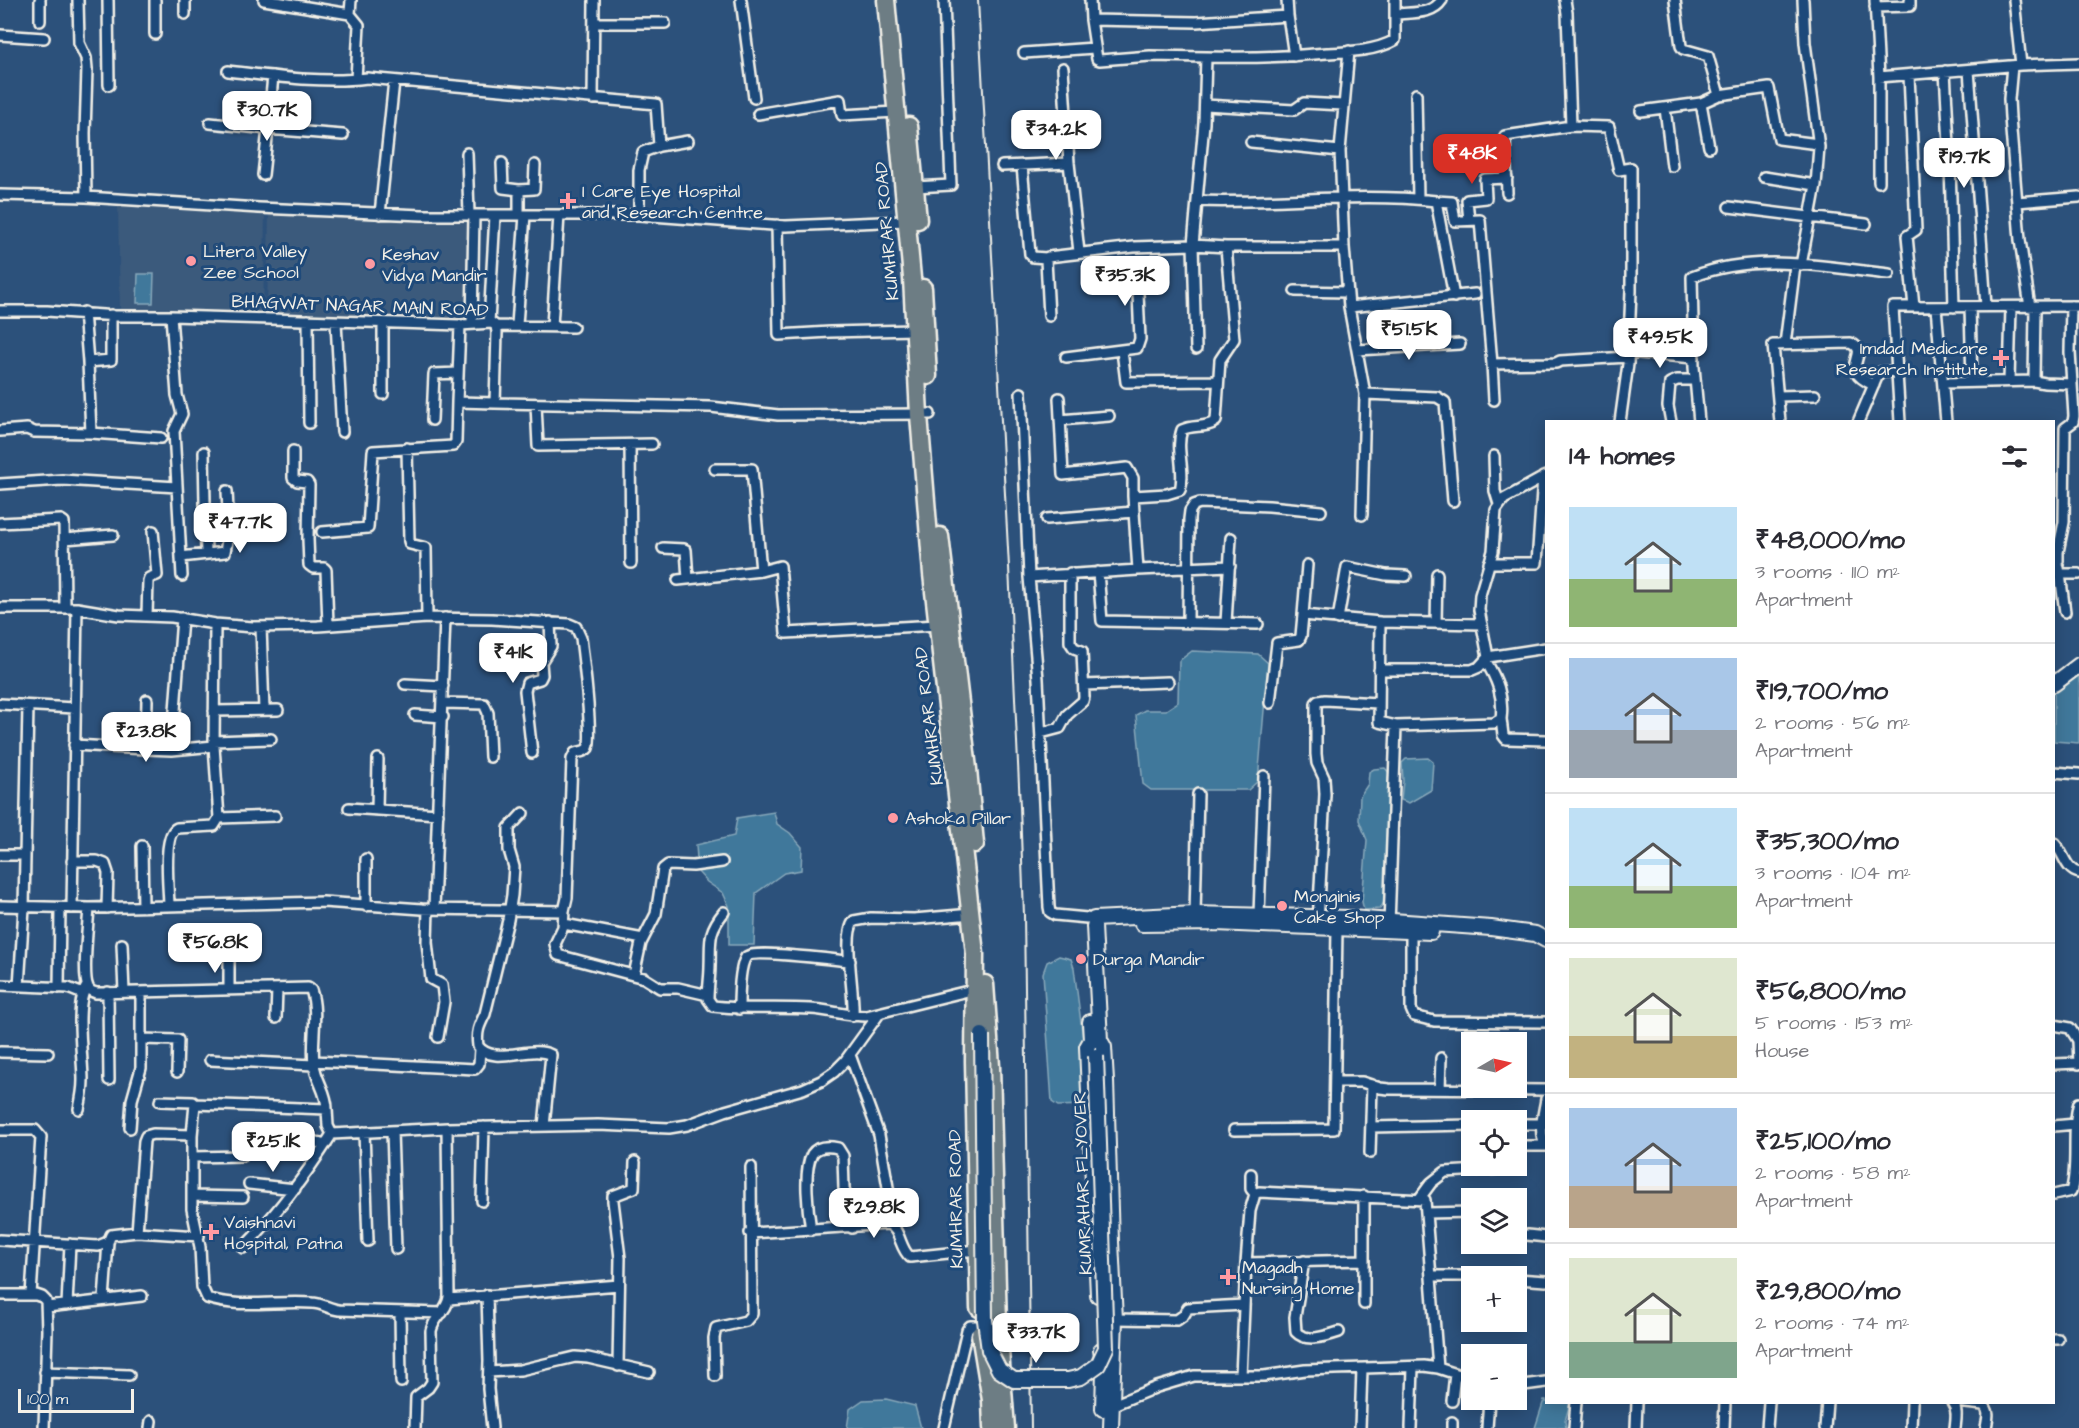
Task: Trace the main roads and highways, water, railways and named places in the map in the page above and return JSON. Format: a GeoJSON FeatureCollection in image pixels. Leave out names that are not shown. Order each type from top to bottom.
{"type":"FeatureCollection","features":[{"type":"Feature","properties":{"kind":"highway","name":"KUMHRAR ROAD"},"geometry":{"type":"LineString","coordinates":[[886,0],[906,221],[919,304],[914,330],[943,565],[949,663],[972,914],[976,989],[981,1021]]}},
{"type":"Feature","properties":{"kind":"highway","name":"KUMHRAR ROAD"},"geometry":{"type":"LineString","coordinates":[[897,0],[915,187],[932,574],[938,625],[949,663],[969,780],[981,1021],[977,1250],[979,1326],[999,1389],[1006,1428]]}},
{"type":"Feature","properties":{"kind":"highway"},"geometry":{"type":"LineString","coordinates":[[981,1021],[992,1078],[999,1389]]}},
{"type":"Feature","properties":{"kind":"highway","name":"KUMHRAR ROAD"},"geometry":{"type":"LineString","coordinates":[[992,1428],[999,1389]]}},
{"type":"Feature","properties":{"kind":"main road"},"geometry":{"type":"LineString","coordinates":[[2058,676],[2079,665]]}},
{"type":"Feature","properties":{"kind":"main road"},"geometry":{"type":"LineString","coordinates":[[1091,923],[1196,914],[1259,915],[1318,922],[1389,926],[1491,928],[1535,934],[1545,940]]}},
{"type":"Feature","properties":{"kind":"main road"},"geometry":{"type":"LineString","coordinates":[[1091,923],[1318,922],[1337,928],[1389,926],[1411,932],[1467,934],[1537,943],[1545,941]]}},
{"type":"Feature","properties":{"kind":"main road"},"geometry":{"type":"LineString","coordinates":[[1091,923],[1096,1046]]}},
{"type":"Feature","properties":{"kind":"main road","name":"KUMRAHAR FLYOVER"},"geometry":{"type":"LineString","coordinates":[[981,1021],[985,1320],[989,1350],[999,1370],[1014,1380],[1068,1380],[1080,1377],[1098,1365],[1106,1348],[1096,1046]]}},
{"type":"Feature","properties":{"kind":"main road"},"geometry":{"type":"LineString","coordinates":[[1102,1428],[1107,1407],[1115,1318],[1104,1047],[1096,1046],[1087,1047],[1100,1339],[1107,1407],[1111,1428]]}},
{"type":"Feature","properties":{"kind":"railway"},"geometry":{"type":"LineString","coordinates":[[978,0],[1020,807],[1024,915],[1031,1428]]}},
{"type":"Feature","properties":{"kind":"place","name":"I Care Eye Hospital and Research Centre"},"geometry":{"type":"Point","coordinates":[568,201]}},
{"type":"Feature","properties":{"kind":"place","name":"Litera Valley Zee School"},"geometry":{"type":"Point","coordinates":[191,261]}},
{"type":"Feature","properties":{"kind":"place","name":"Keshav Vidya Mandir"},"geometry":{"type":"Point","coordinates":[370,264]}},
{"type":"Feature","properties":{"kind":"place","name":"Imdad Medicare Research Institute"},"geometry":{"type":"Point","coordinates":[2001,358]}},
{"type":"Feature","properties":{"kind":"place","name":"Ashoka Pillar"},"geometry":{"type":"Point","coordinates":[893,818]}},
{"type":"Feature","properties":{"kind":"place","name":"Monginis Cake Shop"},"geometry":{"type":"Point","coordinates":[1282,906]}},
{"type":"Feature","properties":{"kind":"place","name":"Durga Mandir"},"geometry":{"type":"Point","coordinates":[1081,959]}},
{"type":"Feature","properties":{"kind":"place","name":"Vaishnavi Hospital, Patna"},"geometry":{"type":"Point","coordinates":[211,1232]}},
{"type":"Feature","properties":{"kind":"place","name":"Magadh Nursing Home"},"geometry":{"type":"Point","coordinates":[1228,1277]}}]}
